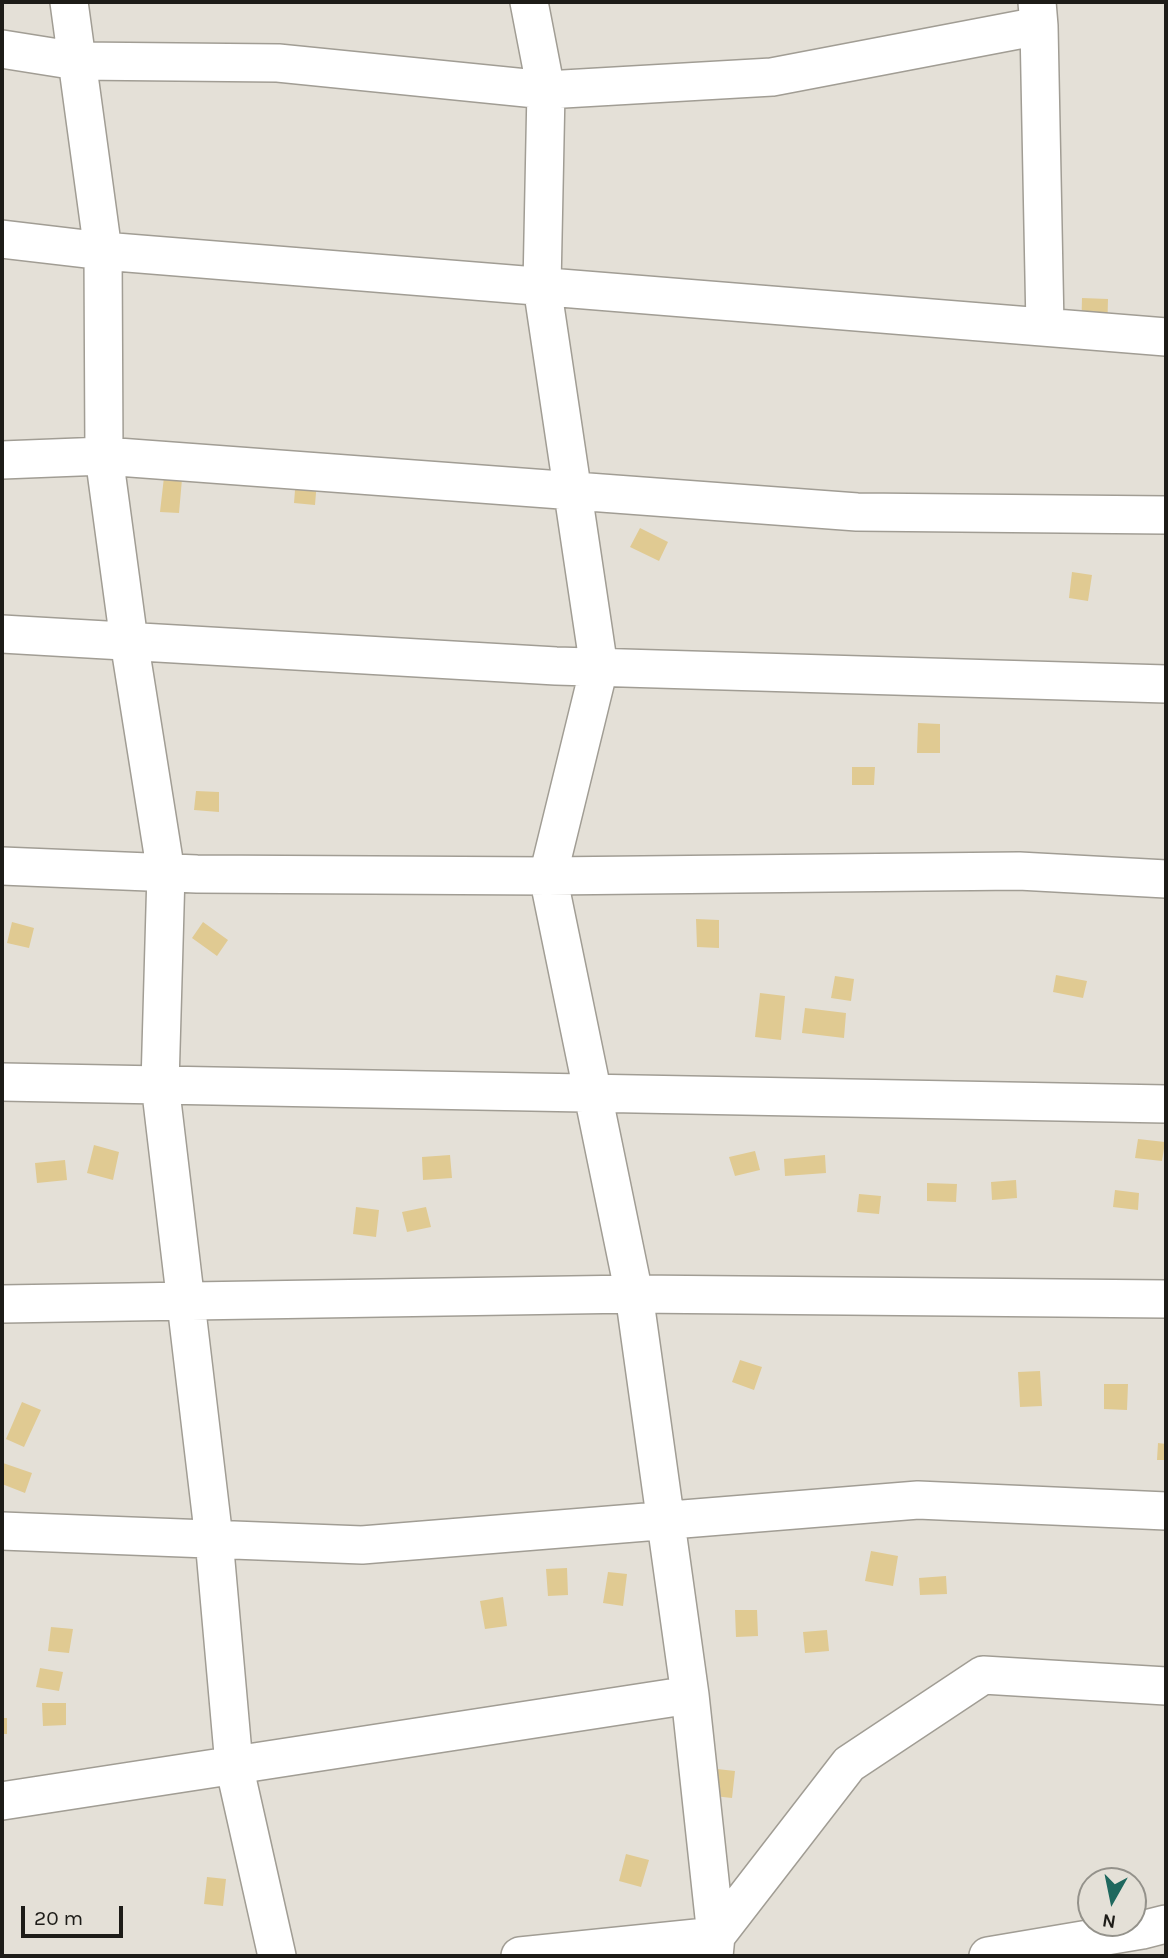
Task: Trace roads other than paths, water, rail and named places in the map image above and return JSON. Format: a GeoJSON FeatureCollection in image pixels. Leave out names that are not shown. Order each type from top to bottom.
{"type":"FeatureCollection","features":[{"type":"Feature","properties":{"kind":"street"},"geometry":{"type":"LineString","coordinates":[[69,2],[103,251],[104,456],[129,641],[166,873],[160,1084],[214,1539],[233,1765],[277,1956]]}},
{"type":"Feature","properties":{"kind":"street"},"geometry":{"type":"LineString","coordinates":[[529,2],[546,90],[542,286],[599,668],[548,876],[634,1294],[690,1695],[715,1946]]}},
{"type":"Feature","properties":{"kind":"street"},"geometry":{"type":"LineString","coordinates":[[2,49],[77,61],[278,63],[546,90],[772,77],[1038,14],[1045,327]]}},
{"type":"Feature","properties":{"kind":"street"},"geometry":{"type":"LineString","coordinates":[[2,239],[103,251],[1166,337]]}},
{"type":"Feature","properties":{"kind":"street"},"geometry":{"type":"LineString","coordinates":[[2,460],[104,456],[858,512],[1166,515]]}},
{"type":"Feature","properties":{"kind":"street"},"geometry":{"type":"LineString","coordinates":[[2,634],[599,668],[1166,684]]}},
{"type":"Feature","properties":{"kind":"street"},"geometry":{"type":"LineString","coordinates":[[2,866],[166,873],[548,876],[1019,871],[1166,879]]}},
{"type":"Feature","properties":{"kind":"street"},"geometry":{"type":"LineString","coordinates":[[2,1082],[1166,1104]]}},
{"type":"Feature","properties":{"kind":"street"},"geometry":{"type":"LineString","coordinates":[[2,1304],[634,1294],[1166,1298]]}},
{"type":"Feature","properties":{"kind":"street"},"geometry":{"type":"LineString","coordinates":[[2,1531],[362,1545],[918,1500],[1166,1511]]}},
{"type":"Feature","properties":{"kind":"street"},"geometry":{"type":"LineString","coordinates":[[715,1946],[849,1764],[983,1675],[1166,1686]]}},
{"type":"Feature","properties":{"kind":"street"},"geometry":{"type":"LineString","coordinates":[[2,1801],[690,1695]]}},
{"type":"Feature","properties":{"kind":"street"},"geometry":{"type":"LineString","coordinates":[[988,1956],[1166,1924]]}},
{"type":"Feature","properties":{"kind":"street"},"geometry":{"type":"LineString","coordinates":[[520,1956],[715,1946]]}}]}
